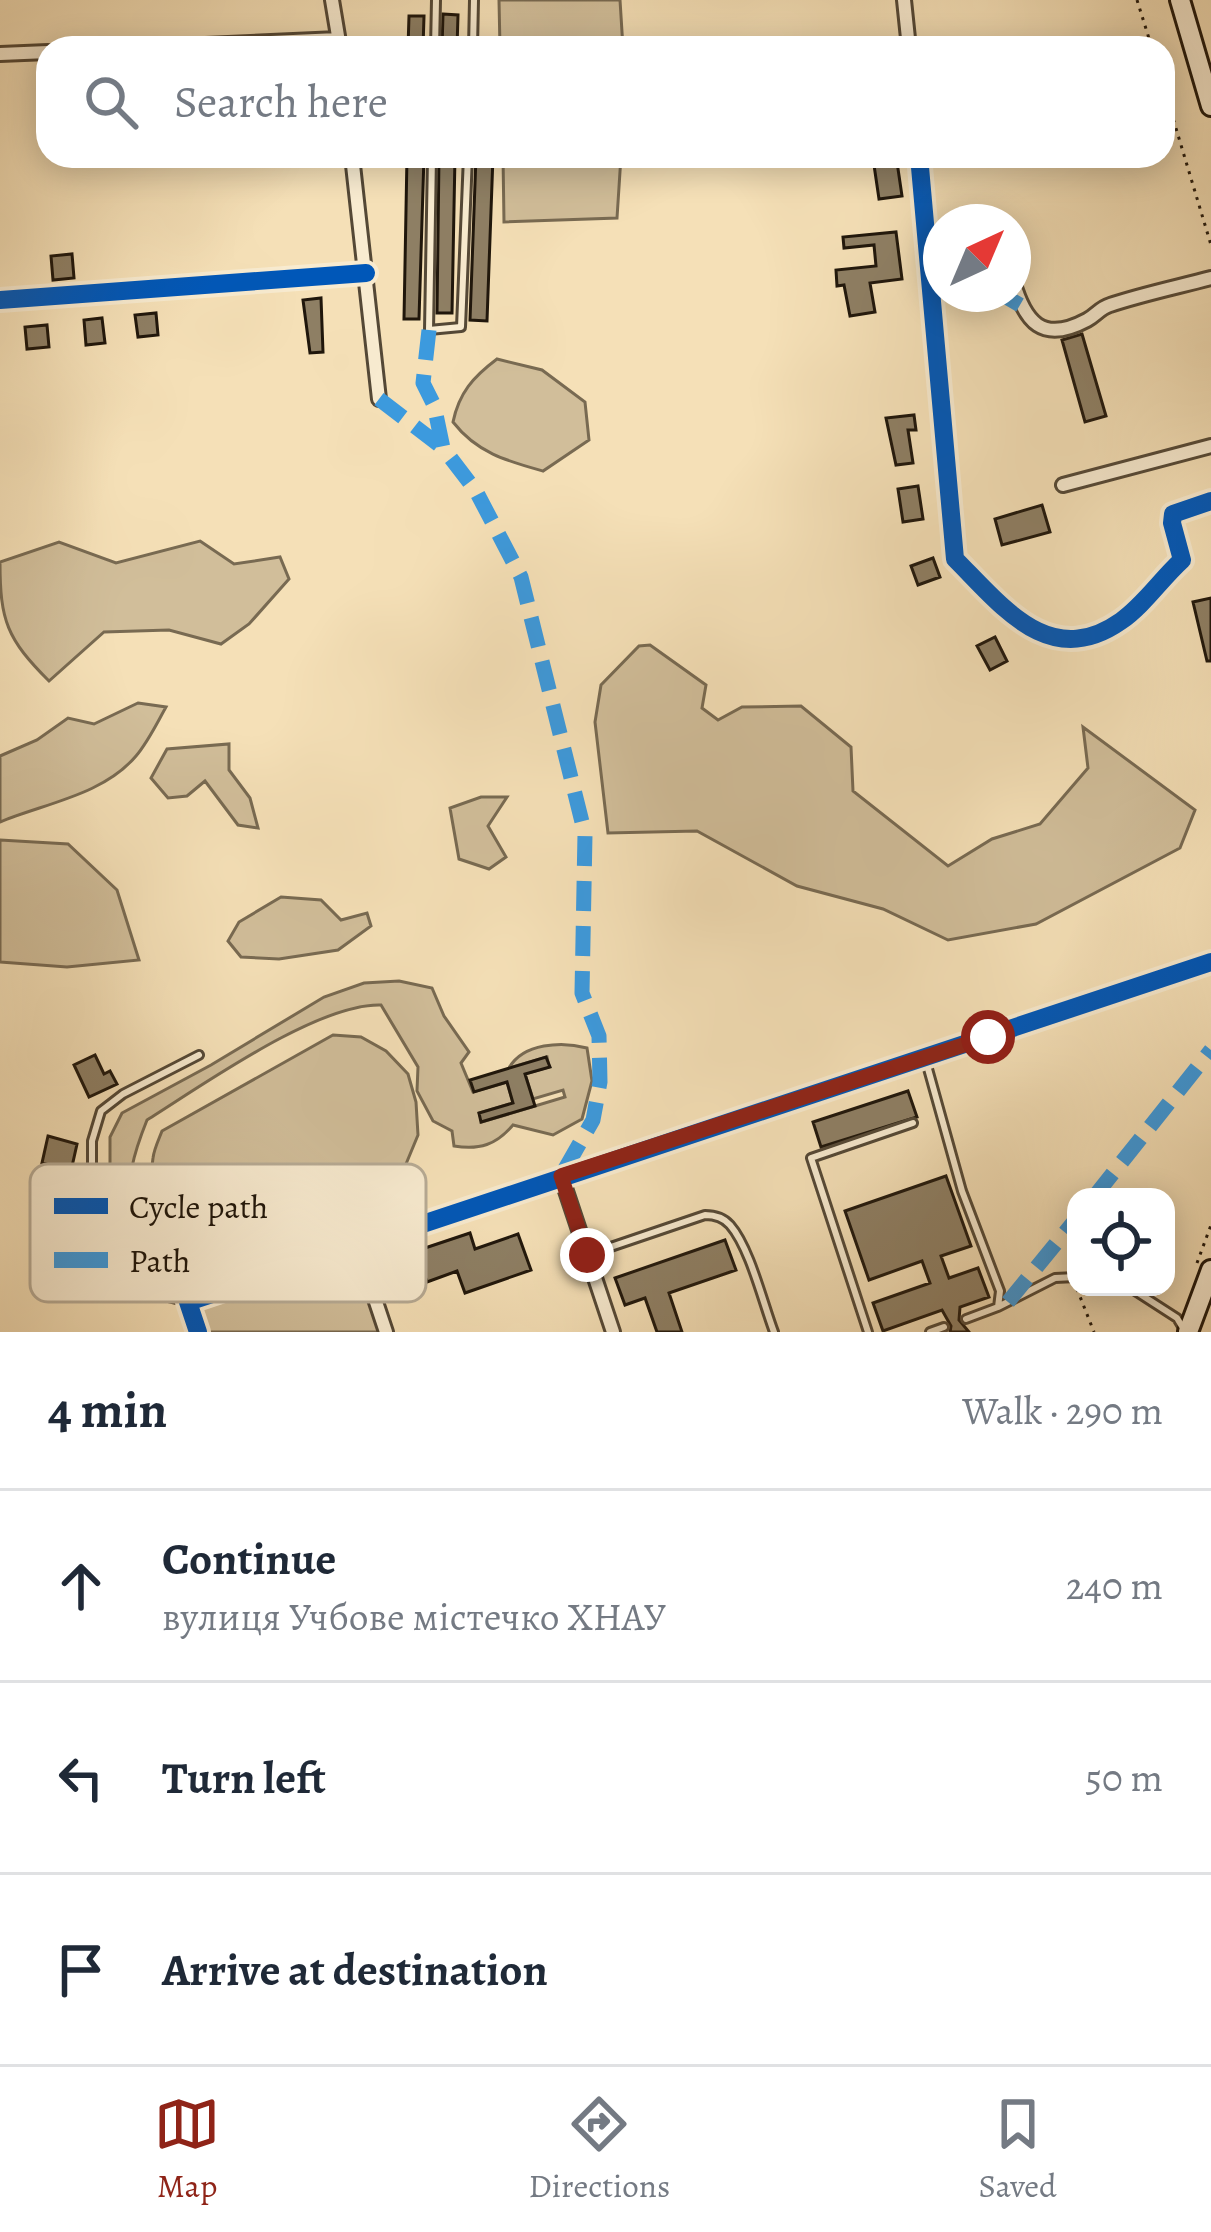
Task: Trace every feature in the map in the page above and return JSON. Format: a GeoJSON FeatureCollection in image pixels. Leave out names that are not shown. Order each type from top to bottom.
{"type":"FeatureCollection","features":[{"type":"Feature","properties":{"kind":"street"},"geometry":{"type":"LineString","coordinates":[[332,0],[338,36]]}},
{"type":"Feature","properties":{"kind":"street"},"geometry":{"type":"LineString","coordinates":[[1180,0],[1211,106]]}},
{"type":"Feature","properties":{"kind":"street"},"geometry":{"type":"LineString","coordinates":[[908,1],[909,36]]}},
{"type":"Feature","properties":{"kind":"street"},"geometry":{"type":"LineString","coordinates":[[0,54],[36,52]]}},
{"type":"Feature","properties":{"kind":"street"},"geometry":{"type":"LineString","coordinates":[[353,168],[379,399]]}},
{"type":"Feature","properties":{"kind":"street"},"geometry":{"type":"LineString","coordinates":[[920,168],[955,559],[1020,623],[1064,641],[1090,638],[1123,620],[1182,560],[1173,514],[1211,501]]}},
{"type":"Feature","properties":{"kind":"street"},"geometry":{"type":"LineString","coordinates":[[0,300],[366,273]]}},
{"type":"Feature","properties":{"kind":"street"},"geometry":{"type":"LineString","coordinates":[[1022,312],[1046,330],[1085,321],[1105,306],[1211,278]]}},
{"type":"Feature","properties":{"kind":"street"},"geometry":{"type":"LineString","coordinates":[[1063,485],[1211,446]]}},
{"type":"Feature","properties":{"kind":"street"},"geometry":{"type":"LineString","coordinates":[[426,1222],[1211,962]]}},
{"type":"Feature","properties":{"kind":"street"},"geometry":{"type":"LineString","coordinates":[[561,1176],[613,1332]]}},
{"type":"Feature","properties":{"kind":"street"},"geometry":{"type":"LineString","coordinates":[[1186,1332],[1211,1270]]}},
{"type":"Feature","properties":{"kind":"street"},"geometry":{"type":"LineString","coordinates":[[188,1302],[198,1332]]}},
{"type":"Feature","properties":{"kind":"street"},"geometry":{"type":"LineString","coordinates":[[376,1302],[386,1332]]}},
{"type":"Feature","properties":{"kind":"lane"},"geometry":{"type":"LineString","coordinates":[[435,36],[436,0]]}},
{"type":"Feature","properties":{"kind":"lane"},"geometry":{"type":"LineString","coordinates":[[473,36],[474,0]]}},
{"type":"Feature","properties":{"kind":"lane"},"geometry":{"type":"LineString","coordinates":[[432,168],[429,329],[461,327],[468,168]]}},
{"type":"Feature","properties":{"kind":"lane"},"geometry":{"type":"LineString","coordinates":[[92,1164],[92,1141],[101,1111],[123,1094],[199,1055]]}},
{"type":"Feature","properties":{"kind":"lane"},"geometry":{"type":"LineString","coordinates":[[925,1058],[962,1192],[1000,1291],[998,1307]]}},
{"type":"Feature","properties":{"kind":"lane"},"geometry":{"type":"LineString","coordinates":[[868,1332],[811,1158],[913,1123]]}},
{"type":"Feature","properties":{"kind":"lane"},"geometry":{"type":"LineString","coordinates":[[587,1255],[705,1214],[717,1215],[729,1222],[738,1238],[774,1332]]}},
{"type":"Feature","properties":{"kind":"lane"},"geometry":{"type":"LineString","coordinates":[[966,1319],[1055,1278],[1067,1277]]}},
{"type":"Feature","properties":{"kind":"lane"},"geometry":{"type":"LineString","coordinates":[[1143,1296],[1178,1318],[1186,1332]]}},
{"type":"Feature","properties":{"kind":"lane"},"geometry":{"type":"LineString","coordinates":[[930,1332],[944,1327]]}},
{"type":"Feature","properties":{"kind":"path"},"geometry":{"type":"LineString","coordinates":[[1137,0],[1148,36]]}},
{"type":"Feature","properties":{"kind":"path"},"geometry":{"type":"LineString","coordinates":[[1175,125],[1211,244]]}},
{"type":"Feature","properties":{"kind":"path"},"geometry":{"type":"LineString","coordinates":[[1080,1296],[1094,1332]]}},
{"type":"Feature","properties":{"kind":"shaded area"},"geometry":{"type":"Polygon","coordinates":[[[499,0],[620,0],[622,36],[500,36],[499,0]]]}},
{"type":"Feature","properties":{"kind":"shaded area"},"geometry":{"type":"Polygon","coordinates":[[[503,168],[620,168],[617,218],[504,222],[503,168]]]}},
{"type":"Feature","properties":{"kind":"shaded area"},"geometry":{"type":"Polygon","coordinates":[[[497,359],[542,370],[585,402],[589,440],[543,471],[505,459],[472,441],[453,422],[459,402],[468,386],[497,359]]]}},
{"type":"Feature","properties":{"kind":"shaded area"},"geometry":{"type":"Polygon","coordinates":[[[200,541],[234,564],[280,557],[289,579],[249,624],[221,644],[169,630],[104,632],[49,681],[9,628],[0,562],[59,542],[116,563],[200,541]]]}},
{"type":"Feature","properties":{"kind":"shaded area"},"geometry":{"type":"Polygon","coordinates":[[[650,645],[706,685],[702,708],[718,720],[742,707],[801,706],[851,747],[853,791],[948,866],[992,839],[1040,824],[1088,768],[1083,727],[1195,810],[1180,848],[1036,924],[948,940],[883,909],[797,886],[697,831],[608,833],[595,722],[601,685],[639,646],[650,645]]]}},
{"type":"Feature","properties":{"kind":"shaded area"},"geometry":{"type":"Polygon","coordinates":[[[138,703],[166,707],[123,769],[91,789],[0,822],[0,756],[37,740],[68,718],[94,724],[138,703]]]}},
{"type":"Feature","properties":{"kind":"shaded area"},"geometry":{"type":"Polygon","coordinates":[[[229,744],[229,770],[250,798],[258,828],[238,825],[205,781],[187,796],[168,798],[151,778],[167,749],[229,744]]]}},
{"type":"Feature","properties":{"kind":"shaded area"},"geometry":{"type":"Polygon","coordinates":[[[481,797],[507,797],[488,826],[506,857],[489,869],[459,859],[450,808],[481,797]]]}},
{"type":"Feature","properties":{"kind":"shaded area"},"geometry":{"type":"Polygon","coordinates":[[[0,840],[68,844],[117,890],[139,960],[67,967],[0,962],[0,840]]]}},
{"type":"Feature","properties":{"kind":"shaded area"},"geometry":{"type":"Polygon","coordinates":[[[281,897],[321,900],[341,920],[367,913],[371,926],[338,950],[279,959],[241,957],[228,941],[239,922],[281,897]]]}},
{"type":"Feature","properties":{"kind":"shaded area"},"geometry":{"type":"Polygon","coordinates":[[[399,981],[432,988],[444,1016],[469,1052],[461,1063],[473,1092],[507,1082],[513,1103],[479,1113],[482,1122],[565,1097],[563,1090],[533,1099],[525,1074],[549,1067],[547,1057],[509,1068],[524,1053],[555,1045],[587,1048],[592,1081],[582,1119],[553,1135],[513,1125],[487,1144],[454,1146],[452,1131],[433,1121],[417,1091],[418,1067],[381,1005],[326,1017],[261,1049],[147,1120],[133,1164],[110,1164],[110,1137],[122,1113],[324,997],[364,983],[399,981]]]}},
{"type":"Feature","properties":{"kind":"shaded area"},"geometry":{"type":"Polygon","coordinates":[[[333,1035],[361,1037],[386,1051],[408,1074],[418,1135],[406,1164],[153,1164],[162,1131],[333,1035]]]}},
{"type":"Feature","properties":{"kind":"shaded area"},"geometry":{"type":"Polygon","coordinates":[[[208,1302],[370,1302],[380,1332],[202,1332],[194,1307],[208,1302]]]}},
{"type":"Feature","properties":{"kind":"building"},"geometry":{"type":"Polygon","coordinates":[[[443,14],[458,15],[457,36],[442,36],[443,14]]]}},
{"type":"Feature","properties":{"kind":"building"},"geometry":{"type":"Polygon","coordinates":[[[409,16],[424,16],[423,36],[408,36],[409,16]]]}},
{"type":"Feature","properties":{"kind":"building"},"geometry":{"type":"Polygon","coordinates":[[[407,168],[424,168],[419,319],[404,319],[407,168]]]}},
{"type":"Feature","properties":{"kind":"building"},"geometry":{"type":"Polygon","coordinates":[[[439,168],[455,168],[452,313],[437,313],[439,168]]]}},
{"type":"Feature","properties":{"kind":"building"},"geometry":{"type":"Polygon","coordinates":[[[476,168],[493,168],[487,321],[470,320],[476,168]]]}},
{"type":"Feature","properties":{"kind":"building"},"geometry":{"type":"Polygon","coordinates":[[[874,168],[898,168],[902,196],[879,199],[874,168]]]}},
{"type":"Feature","properties":{"kind":"building"},"geometry":{"type":"Polygon","coordinates":[[[896,232],[902,279],[870,283],[875,312],[850,316],[844,285],[837,286],[836,270],[876,266],[874,245],[844,248],[843,237],[896,232]]]}},
{"type":"Feature","properties":{"kind":"building"},"geometry":{"type":"Polygon","coordinates":[[[72,254],[74,278],[53,280],[51,256],[72,254]]]}},
{"type":"Feature","properties":{"kind":"building"},"geometry":{"type":"Polygon","coordinates":[[[321,298],[323,352],[310,353],[303,300],[321,298]]]}},
{"type":"Feature","properties":{"kind":"building"},"geometry":{"type":"Polygon","coordinates":[[[156,313],[158,335],[138,337],[135,315],[156,313]]]}},
{"type":"Feature","properties":{"kind":"building"},"geometry":{"type":"Polygon","coordinates":[[[102,318],[105,343],[86,345],[84,320],[102,318]]]}},
{"type":"Feature","properties":{"kind":"building"},"geometry":{"type":"Polygon","coordinates":[[[47,325],[49,347],[27,349],[25,327],[47,325]]]}},
{"type":"Feature","properties":{"kind":"building"},"geometry":{"type":"Polygon","coordinates":[[[1082,334],[1106,416],[1085,422],[1062,340],[1082,334]]]}},
{"type":"Feature","properties":{"kind":"building"},"geometry":{"type":"Polygon","coordinates":[[[914,415],[916,430],[908,430],[913,463],[896,465],[886,418],[914,415]]]}},
{"type":"Feature","properties":{"kind":"building"},"geometry":{"type":"Polygon","coordinates":[[[918,486],[923,519],[903,522],[898,489],[918,486]]]}},
{"type":"Feature","properties":{"kind":"building"},"geometry":{"type":"Polygon","coordinates":[[[1042,505],[1050,532],[1002,545],[995,519],[1042,505]]]}},
{"type":"Feature","properties":{"kind":"building"},"geometry":{"type":"Polygon","coordinates":[[[933,558],[940,577],[918,585],[911,566],[933,558]]]}},
{"type":"Feature","properties":{"kind":"building"},"geometry":{"type":"Polygon","coordinates":[[[1211,598],[1211,661],[1207,661],[1193,602],[1211,598]]]}},
{"type":"Feature","properties":{"kind":"building"},"geometry":{"type":"Polygon","coordinates":[[[995,637],[1007,661],[990,670],[977,646],[995,637]]]}},
{"type":"Feature","properties":{"kind":"building"},"geometry":{"type":"Polygon","coordinates":[[[95,1055],[104,1074],[110,1071],[117,1084],[89,1097],[74,1065],[95,1055]]]}},
{"type":"Feature","properties":{"kind":"building"},"geometry":{"type":"Polygon","coordinates":[[[546,1057],[550,1067],[525,1074],[535,1106],[481,1122],[479,1113],[513,1103],[507,1082],[474,1092],[470,1080],[546,1057]]]}},
{"type":"Feature","properties":{"kind":"building"},"geometry":{"type":"Polygon","coordinates":[[[908,1091],[917,1117],[821,1147],[813,1122],[908,1091]]]}},
{"type":"Feature","properties":{"kind":"building"},"geometry":{"type":"Polygon","coordinates":[[[48,1136],[77,1144],[73,1164],[42,1163],[48,1136]]]}},
{"type":"Feature","properties":{"kind":"building"},"geometry":{"type":"Polygon","coordinates":[[[946,1176],[971,1246],[941,1256],[949,1278],[978,1268],[989,1297],[960,1307],[959,1320],[969,1332],[950,1332],[942,1310],[883,1331],[873,1303],[930,1283],[922,1261],[869,1280],[845,1211],[946,1176]]]}},
{"type":"Feature","properties":{"kind":"building"},"geometry":{"type":"Polygon","coordinates":[[[470,1233],[475,1249],[518,1234],[531,1270],[465,1293],[457,1271],[427,1282],[426,1248],[470,1233]]]}},
{"type":"Feature","properties":{"kind":"building"},"geometry":{"type":"Polygon","coordinates":[[[725,1240],[736,1270],[669,1293],[682,1332],[657,1332],[645,1298],[625,1305],[615,1278],[725,1240]]]}},
{"type":"Feature","properties":{"kind":"marked path"},"geometry":{"type":"LineString","coordinates":[[429,330],[423,383],[434,405],[443,448],[476,491],[521,577],[585,834],[582,993],[599,1036],[600,1082],[593,1120],[561,1176]]}},
{"type":"Feature","properties":{"kind":"marked path"},"geometry":{"type":"LineString","coordinates":[[379,399],[443,448]]}},
{"type":"Feature","properties":{"kind":"marked path"},"geometry":{"type":"LineString","coordinates":[[1101,1188],[1211,1050]]}},
{"type":"Feature","properties":{"kind":"marked path"},"geometry":{"type":"LineString","coordinates":[[1008,1302],[1067,1230]]}},
{"type":"Feature","properties":{"kind":"cycle path"},"geometry":{"type":"LineString","coordinates":[[920,168],[955,559],[1029,626],[1050,636],[1095,635],[1129,615],[1182,560],[1173,514],[1211,501]]}},
{"type":"Feature","properties":{"kind":"cycle path"},"geometry":{"type":"LineString","coordinates":[[0,300],[366,273]]}},
{"type":"Feature","properties":{"kind":"cycle path"},"geometry":{"type":"LineString","coordinates":[[426,1223],[1211,962]]}},
{"type":"Feature","properties":{"kind":"cycle path"},"geometry":{"type":"LineString","coordinates":[[188,1302],[198,1332]]}},
{"type":"Feature","properties":{"kind":"route"},"geometry":{"type":"LineString","coordinates":[[587,1255],[561,1176],[988,1037]]}}]}
